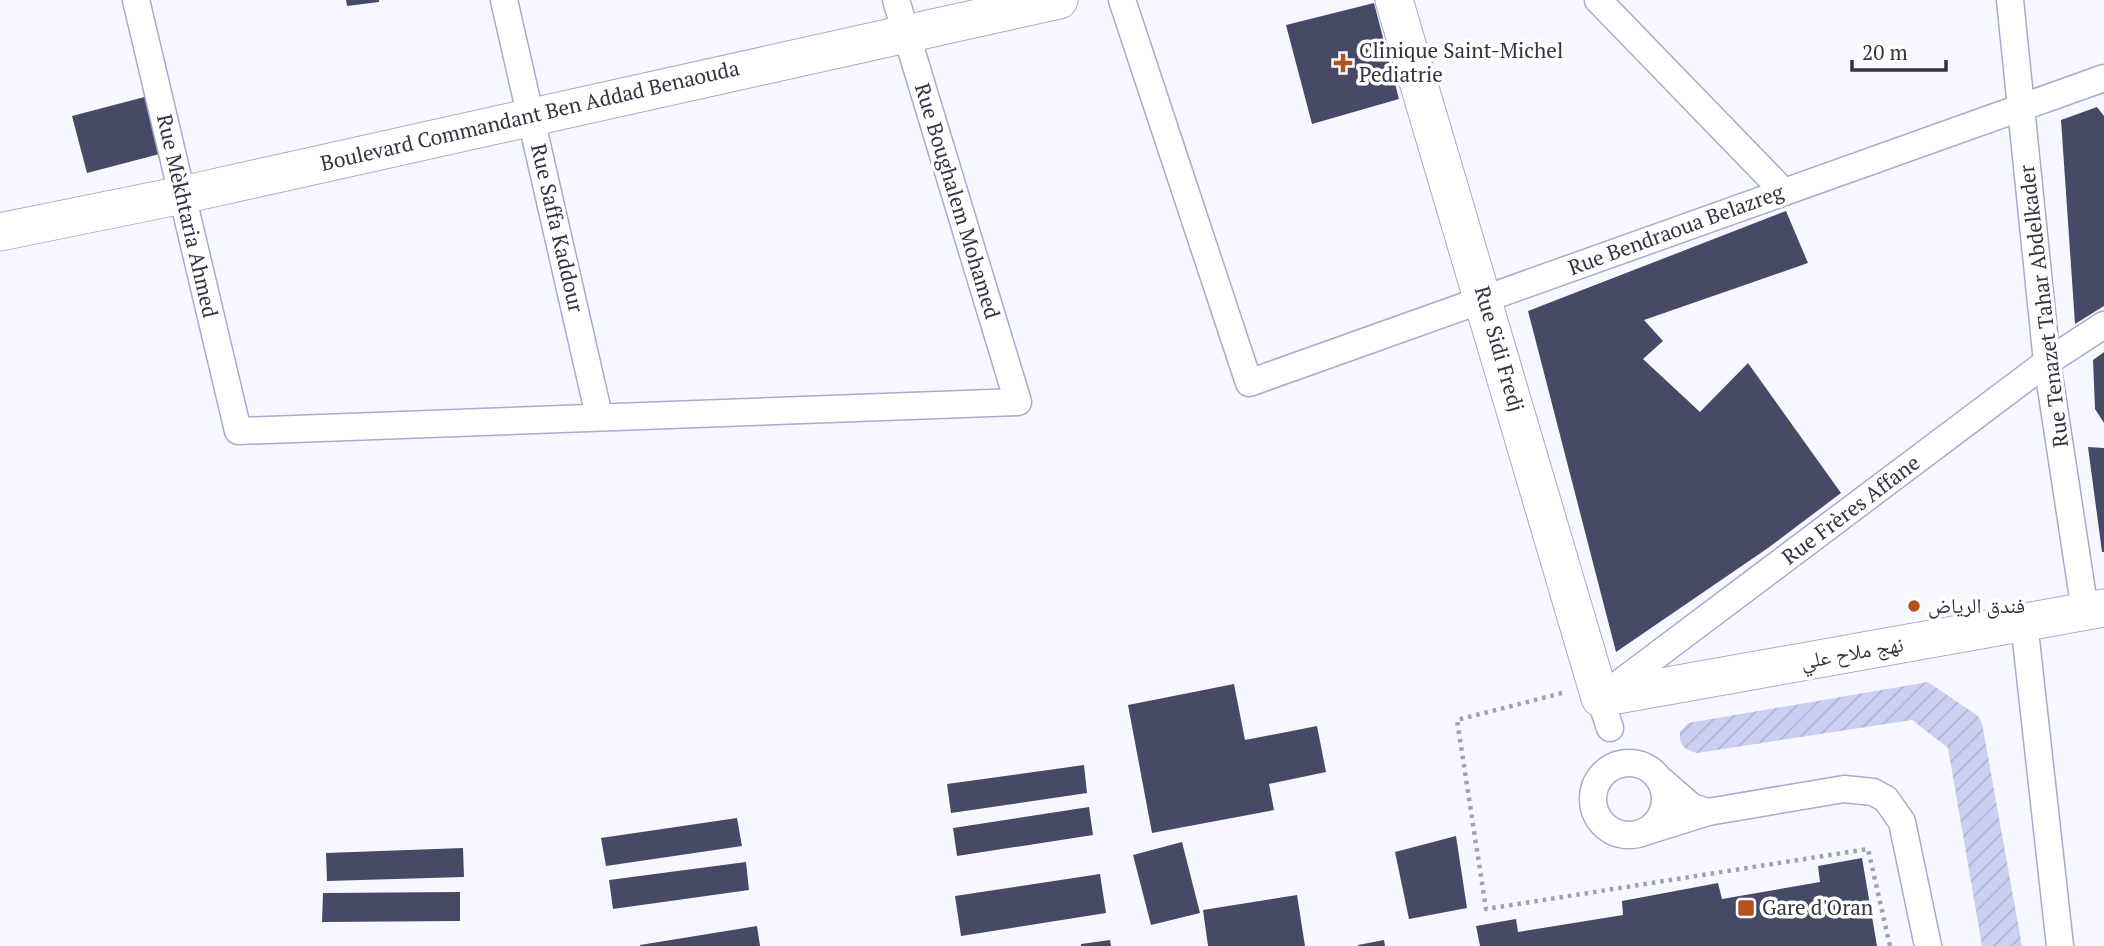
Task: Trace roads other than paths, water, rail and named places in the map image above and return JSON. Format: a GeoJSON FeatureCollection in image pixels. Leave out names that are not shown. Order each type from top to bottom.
{"type":"FeatureCollection","features":[{"type":"Feature","properties":{"kind":"main road","name":"Boulevard Commandant Ben Addad Benaouda"},"geometry":{"type":"LineString","coordinates":[[0,232],[182,195],[531,115],[901,16],[1059,0]]}},
{"type":"Feature","properties":{"kind":"main road","name":"Rue Sidi Fredj"},"geometry":{"type":"LineString","coordinates":[[1394,0],[1485,300],[1605,713]]}},
{"type":"Feature","properties":{"kind":"main road","name":"نهج ملاح علي"},"geometry":{"type":"LineString","coordinates":[[1605,713],[2095,609]]}},
{"type":"Feature","properties":{"kind":"street","name":"Rue Mèkhtaria Ahmed"},"geometry":{"type":"LineString","coordinates":[[136,0],[238,431],[599,416]]}},
{"type":"Feature","properties":{"kind":"street","name":"Rue Saffa Kaddour"},"geometry":{"type":"LineString","coordinates":[[504,0],[599,416]]}},
{"type":"Feature","properties":{"kind":"street","name":"Rue Bendraoua Belazreg"},"geometry":{"type":"LineString","coordinates":[[1122,0],[1249,383],[2022,106],[2099,87]]}},
{"type":"Feature","properties":{"kind":"street"},"geometry":{"type":"LineString","coordinates":[[1598,0],[1784,192]]}},
{"type":"Feature","properties":{"kind":"street","name":"Rue Tenazet Tahar Abdelkader"},"geometry":{"type":"LineString","coordinates":[[2010,0],[2047,362],[2095,609]]}},
{"type":"Feature","properties":{"kind":"street","name":"Rue Boughalem Mohamed"},"geometry":{"type":"LineString","coordinates":[[599,416],[1018,402],[901,16]]}},
{"type":"Feature","properties":{"kind":"street","name":"Rue Frères Affane"},"geometry":{"type":"LineString","coordinates":[[1605,713],[2047,362],[2104,325]]}},
{"type":"Feature","properties":{"kind":"street"},"geometry":{"type":"LineString","coordinates":[[2024,622],[2060,946]]}},
{"type":"Feature","properties":{"kind":"street"},"geometry":{"type":"LineString","coordinates":[[1605,713],[1620,749],[1634,762]]}},
{"type":"Feature","properties":{"kind":"street"},"geometry":{"type":"LineString","coordinates":[[1605,713],[1611,751],[1607,770]]}},
{"type":"Feature","properties":{"kind":"street"},"geometry":{"type":"LineString","coordinates":[[1708,812],[1692,807],[1645,765],[1634,762],[1622,762],[1607,770],[1596,784],[1593,796],[1599,818],[1618,834],[1643,832],[1708,812],[1844,789],[1858,788],[1879,795],[1895,809],[1902,822],[1928,946]]}},
{"type":"Feature","properties":{"kind":"street"},"geometry":{"type":"LineString","coordinates":[[1643,832],[1662,816],[1666,804],[1662,781]]}},
{"type":"Feature","properties":{"kind":"place","name":"Clinique Saint-Michel Pediatrie"},"geometry":{"type":"Point","coordinates":[1343,63]}},
{"type":"Feature","properties":{"kind":"place","name":"فندق الرياض"},"geometry":{"type":"Point","coordinates":[1914,606]}},
{"type":"Feature","properties":{"kind":"place","name":"Gare d'Oran"},"geometry":{"type":"Point","coordinates":[1746,908]}}]}
